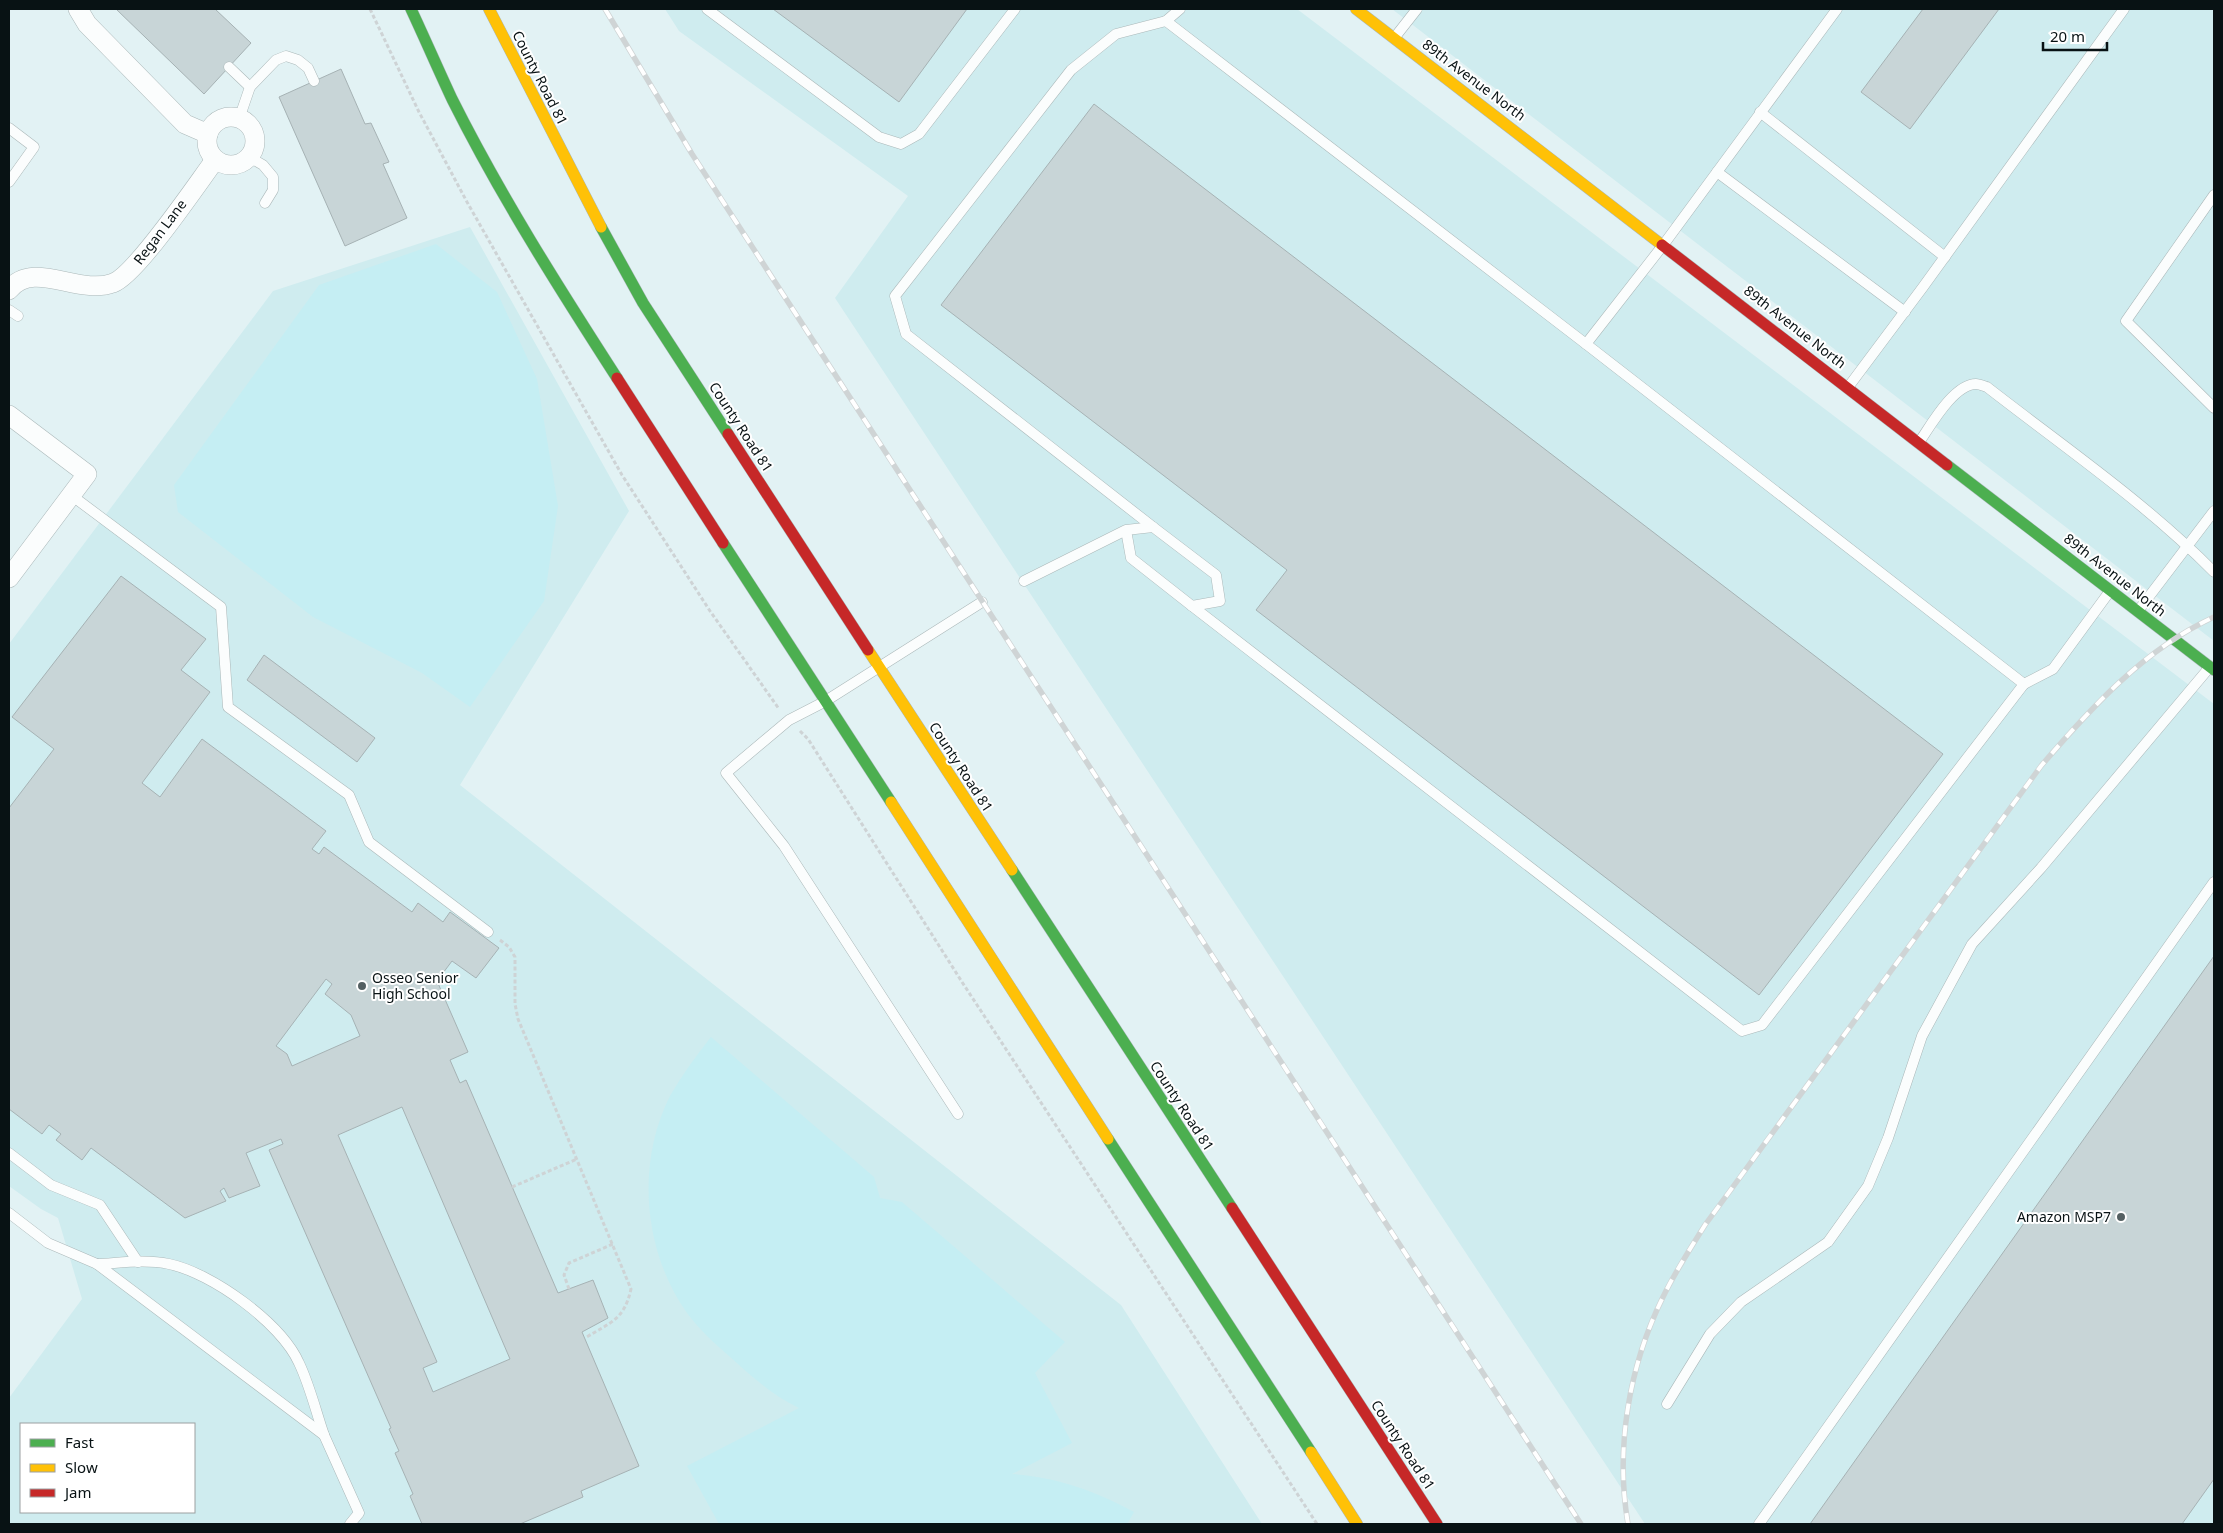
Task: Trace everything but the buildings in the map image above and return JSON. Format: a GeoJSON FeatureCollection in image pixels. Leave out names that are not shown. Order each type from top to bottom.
{"type":"FeatureCollection","features":[{"type":"Feature","properties":{"kind":"main road"},"geometry":{"type":"LineString","coordinates":[[411,9],[453,100],[511,205],[573,310],[824,702],[1357,1524]]}},
{"type":"Feature","properties":{"kind":"main road","name":"County Road 81"},"geometry":{"type":"LineString","coordinates":[[489,9],[535,103],[610,246],[643,303],[1437,1524]]}},
{"type":"Feature","properties":{"kind":"main road","name":"89th Avenue North"},"geometry":{"type":"LineString","coordinates":[[1356,9],[1664,244],[2212,669]]}},
{"type":"Feature","properties":{"kind":"street"},"geometry":{"type":"LineString","coordinates":[[78,9],[87,24],[185,124],[208,134]]}},
{"type":"Feature","properties":{"kind":"street"},"geometry":{"type":"LineString","coordinates":[[229,117],[239,119],[247,123],[253,131],[254,149],[242,163],[232,166],[215,160],[209,152],[206,143],[212,126],[220,120],[229,117]]}},
{"type":"Feature","properties":{"kind":"street","name":"Regan Lane"},"geometry":{"type":"LineString","coordinates":[[9,290],[15,282],[25,277],[44,277],[91,288],[114,283],[134,268],[215,160]]}},
{"type":"Feature","properties":{"kind":"street"},"geometry":{"type":"LineString","coordinates":[[9,415],[86,474],[9,578]]}},
{"type":"Feature","properties":{"kind":"lane"},"geometry":{"type":"LineString","coordinates":[[707,9],[879,137],[901,144],[919,134],[1015,9]]}},
{"type":"Feature","properties":{"kind":"lane"},"geometry":{"type":"LineString","coordinates":[[1180,9],[1166,21],[1116,34],[1071,70],[895,296],[906,334],[1216,575],[1220,601],[1192,606]]}},
{"type":"Feature","properties":{"kind":"lane"},"geometry":{"type":"LineString","coordinates":[[1394,38],[1417,9]]}},
{"type":"Feature","properties":{"kind":"lane"},"geometry":{"type":"LineString","coordinates":[[1586,344],[1664,244],[1837,9]]}},
{"type":"Feature","properties":{"kind":"lane"},"geometry":{"type":"LineString","coordinates":[[1848,387],[1905,312],[2124,9]]}},
{"type":"Feature","properties":{"kind":"lane"},"geometry":{"type":"LineString","coordinates":[[1166,21],[2024,684]]}},
{"type":"Feature","properties":{"kind":"lane"},"geometry":{"type":"LineString","coordinates":[[239,119],[250,87],[276,60],[286,56],[298,60],[308,68],[314,81]]}},
{"type":"Feature","properties":{"kind":"lane"},"geometry":{"type":"LineString","coordinates":[[229,67],[250,87]]}},
{"type":"Feature","properties":{"kind":"lane"},"geometry":{"type":"LineString","coordinates":[[1760,112],[1945,257]]}},
{"type":"Feature","properties":{"kind":"lane"},"geometry":{"type":"LineString","coordinates":[[9,128],[34,147],[9,182]]}},
{"type":"Feature","properties":{"kind":"lane"},"geometry":{"type":"LineString","coordinates":[[249,157],[263,165],[273,177],[272,190],[265,204]]}},
{"type":"Feature","properties":{"kind":"lane"},"geometry":{"type":"LineString","coordinates":[[1717,172],[1905,312]]}},
{"type":"Feature","properties":{"kind":"lane"},"geometry":{"type":"LineString","coordinates":[[2214,195],[2126,321],[2214,408]]}},
{"type":"Feature","properties":{"kind":"lane"},"geometry":{"type":"LineString","coordinates":[[9,310],[18,316]]}},
{"type":"Feature","properties":{"kind":"lane"},"geometry":{"type":"LineString","coordinates":[[1920,442],[1952,397],[1964,387],[1975,384],[1987,387],[2186,544],[2214,572]]}},
{"type":"Feature","properties":{"kind":"lane"},"geometry":{"type":"LineString","coordinates":[[71,494],[221,607],[228,707],[348,795],[369,842],[488,932]]}},
{"type":"Feature","properties":{"kind":"lane"},"geometry":{"type":"LineString","coordinates":[[2138,611],[2186,544],[2214,511]]}},
{"type":"Feature","properties":{"kind":"lane"},"geometry":{"type":"LineString","coordinates":[[1024,581],[1126,530],[1153,527]]}},
{"type":"Feature","properties":{"kind":"lane"},"geometry":{"type":"LineString","coordinates":[[1126,530],[1131,558],[1742,1032],[1762,1026],[2024,684],[2053,670],[2111,590]]}},
{"type":"Feature","properties":{"kind":"lane"},"geometry":{"type":"LineString","coordinates":[[958,1114],[784,846],[726,773],[789,720],[824,702],[982,602]]}},
{"type":"Feature","properties":{"kind":"lane"},"geometry":{"type":"LineString","coordinates":[[1667,1404],[1710,1334],[1742,1302],[1828,1242],[1868,1186],[1888,1138],[1922,1036],[1972,944],[2041,868],[2212,669]]}},
{"type":"Feature","properties":{"kind":"lane"},"geometry":{"type":"LineString","coordinates":[[1759,1524],[2214,882]]}},
{"type":"Feature","properties":{"kind":"lane"},"geometry":{"type":"LineString","coordinates":[[9,1153],[51,1185],[100,1205],[138,1262]]}},
{"type":"Feature","properties":{"kind":"lane"},"geometry":{"type":"LineString","coordinates":[[9,1214],[48,1243],[97,1264],[324,1436]]}},
{"type":"Feature","properties":{"kind":"lane"},"geometry":{"type":"LineString","coordinates":[[97,1264],[138,1262],[168,1264],[197,1273],[249,1308],[274,1330],[287,1344],[299,1363],[324,1436],[359,1513],[350,1524]]}},
{"type":"Feature","properties":{"kind":"path"},"geometry":{"type":"LineString","coordinates":[[370,9],[419,112],[467,202],[622,475],[710,611],[772,702],[808,739],[962,982],[1317,1524]]}},
{"type":"Feature","properties":{"kind":"path"},"geometry":{"type":"LineString","coordinates":[[488,932],[508,946],[515,957],[515,1004],[518,1019],[631,1289],[625,1310],[616,1319],[585,1338]]}},
{"type":"Feature","properties":{"kind":"path"},"geometry":{"type":"LineString","coordinates":[[512,1187],[577,1158]]}},
{"type":"Feature","properties":{"kind":"path"},"geometry":{"type":"LineString","coordinates":[[570,1289],[564,1275],[569,1263],[613,1244]]}},
{"type":"Feature","properties":{"kind":"shaded area"},"geometry":{"type":"Polygon","coordinates":[[[665,9],[1297,9],[2214,704],[2214,1524],[1645,1524],[835,298],[908,196],[679,31],[665,9]]]}},
{"type":"Feature","properties":{"kind":"shaded area"},"geometry":{"type":"Polygon","coordinates":[[[1392,9],[2214,9],[2214,641],[1392,9]]]}},
{"type":"Feature","properties":{"kind":"shaded area","name":"Osseo Senior High School"},"geometry":{"type":"Polygon","coordinates":[[[470,227],[629,511],[460,785],[1121,1305],[1262,1524],[9,1524],[9,1398],[82,1299],[58,1218],[41,1209],[9,1186],[9,644],[273,291],[470,227]]]}},
{"type":"Feature","properties":{"kind":"shaded area"},"geometry":{"type":"Polygon","coordinates":[[[436,244],[497,292],[537,379],[558,506],[544,601],[470,707],[422,673],[313,617],[178,512],[174,485],[319,285],[436,244]]]}},
{"type":"Feature","properties":{"kind":"shaded area"},"geometry":{"type":"Polygon","coordinates":[[[711,1037],[874,1177],[880,1198],[902,1202],[1065,1342],[1035,1373],[1072,1443],[1012,1474],[1060,1482],[1104,1497],[1134,1512],[1127,1524],[719,1524],[687,1466],[799,1408],[754,1378],[712,1341],[692,1319],[672,1289],[653,1235],[649,1206],[649,1178],[652,1149],[659,1122],[670,1096],[689,1066],[711,1037]]]}},
{"type":"Feature","properties":{"kind":"railway"},"geometry":{"type":"LineString","coordinates":[[605,9],[692,154],[1581,1524]]}},
{"type":"Feature","properties":{"kind":"railway"},"geometry":{"type":"LineString","coordinates":[[1628,1524],[1624,1495],[1624,1437],[1628,1408],[1641,1351],[1663,1297],[1705,1225],[2041,766],[2099,702],[2141,663],[2188,630],[2214,617]]}},
{"type":"Feature","properties":{"kind":"traffic: fast"},"geometry":{"type":"LineString","coordinates":[[411,9],[470,135],[510,206],[617,378]]}},
{"type":"Feature","properties":{"kind":"traffic: fast"},"geometry":{"type":"LineString","coordinates":[[601,227],[643,303],[728,434]]}},
{"type":"Feature","properties":{"kind":"traffic: fast"},"geometry":{"type":"LineString","coordinates":[[1947,465],[2214,670]]}},
{"type":"Feature","properties":{"kind":"traffic: fast"},"geometry":{"type":"LineString","coordinates":[[723,543],[891,802]]}},
{"type":"Feature","properties":{"kind":"traffic: fast"},"geometry":{"type":"LineString","coordinates":[[1012,870],[1232,1208]]}},
{"type":"Feature","properties":{"kind":"traffic: fast"},"geometry":{"type":"LineString","coordinates":[[1108,1139],[1311,1452]]}},
{"type":"Feature","properties":{"kind":"traffic: slow"},"geometry":{"type":"LineString","coordinates":[[489,9],[601,227]]}},
{"type":"Feature","properties":{"kind":"traffic: slow"},"geometry":{"type":"LineString","coordinates":[[1356,9],[1662,245]]}},
{"type":"Feature","properties":{"kind":"traffic: slow"},"geometry":{"type":"LineString","coordinates":[[868,650],[1012,870]]}},
{"type":"Feature","properties":{"kind":"traffic: slow"},"geometry":{"type":"LineString","coordinates":[[891,802],[1108,1139]]}},
{"type":"Feature","properties":{"kind":"traffic: slow"},"geometry":{"type":"LineString","coordinates":[[1311,1452],[1357,1524]]}},
{"type":"Feature","properties":{"kind":"traffic: jam"},"geometry":{"type":"LineString","coordinates":[[1662,245],[1947,465]]}},
{"type":"Feature","properties":{"kind":"traffic: jam"},"geometry":{"type":"LineString","coordinates":[[617,378],[723,543]]}},
{"type":"Feature","properties":{"kind":"traffic: jam"},"geometry":{"type":"LineString","coordinates":[[728,434],[868,650]]}},
{"type":"Feature","properties":{"kind":"traffic: jam"},"geometry":{"type":"LineString","coordinates":[[1232,1208],[1437,1524]]}},
{"type":"Feature","properties":{"kind":"place","name":"Osseo Senior High School"},"geometry":{"type":"Point","coordinates":[362,986]}},
{"type":"Feature","properties":{"kind":"place","name":"Amazon MSP7"},"geometry":{"type":"Point","coordinates":[2121,1217]}}]}
